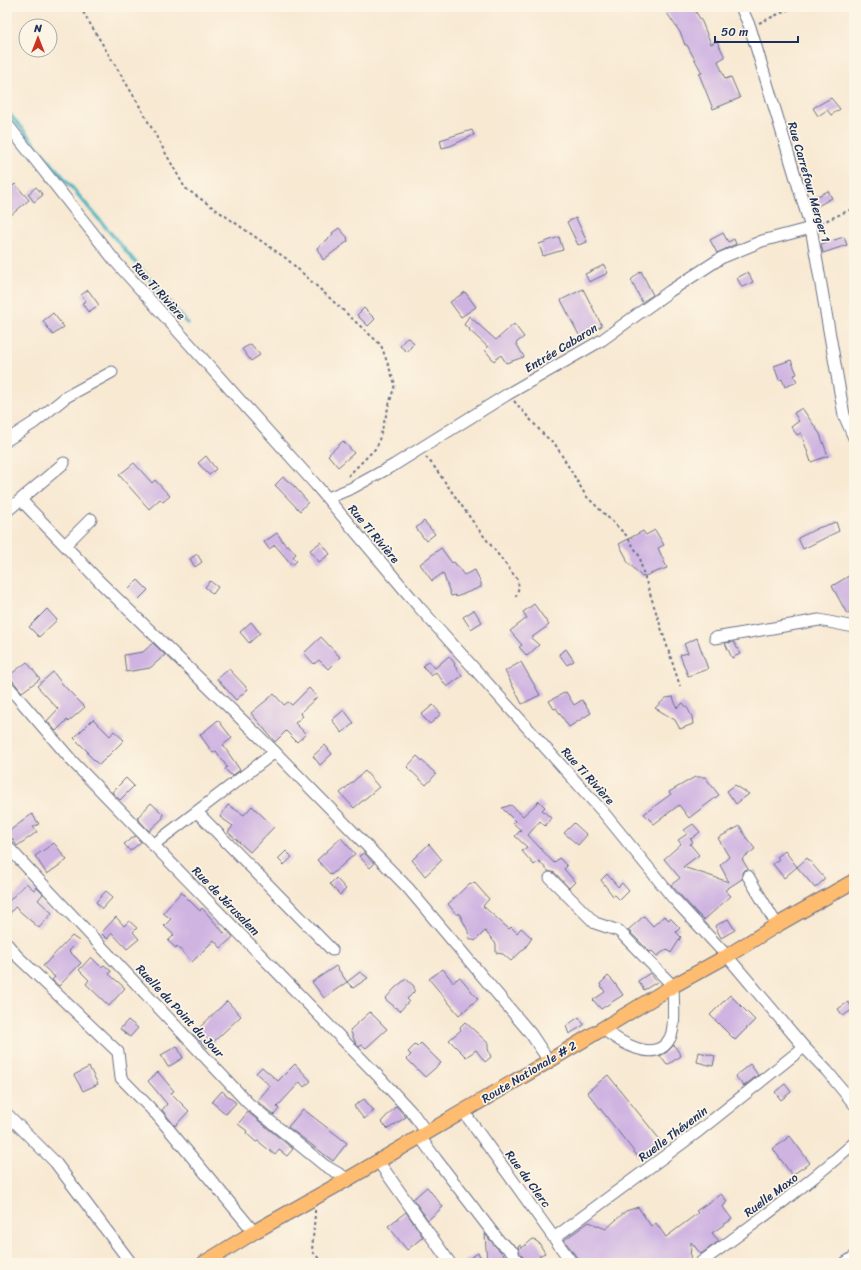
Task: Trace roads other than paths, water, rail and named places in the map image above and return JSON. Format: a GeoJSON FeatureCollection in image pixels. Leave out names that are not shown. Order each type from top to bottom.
{"type":"FeatureCollection","features":[{"type":"Feature","properties":{"kind":"main road","name":"Route Nationale # 2"},"geometry":{"type":"LineString","coordinates":[[204,1263],[254,1232],[424,1135],[672,986],[727,956],[777,925],[854,881]]}},
{"type":"Feature","properties":{"kind":"street","name":"Rue Carrefour Merger 1"},"geometry":{"type":"LineString","coordinates":[[741,7],[750,27],[811,228],[844,415],[854,438]]}},
{"type":"Feature","properties":{"kind":"street","name":"Rue Ti Rivière"},"geometry":{"type":"LineString","coordinates":[[7,124],[115,261],[328,498],[419,607],[603,812],[672,898],[727,956],[854,1104]]}},
{"type":"Feature","properties":{"kind":"street","name":"Entrée Cabaron"},"geometry":{"type":"LineString","coordinates":[[328,498],[352,488],[420,449],[508,394],[602,340],[670,291],[721,258],[762,241],[811,228]]}},
{"type":"Feature","properties":{"kind":"street"},"geometry":{"type":"LineString","coordinates":[[7,440],[35,422],[66,397],[112,372]]}},
{"type":"Feature","properties":{"kind":"street"},"geometry":{"type":"LineString","coordinates":[[7,511],[64,463]]}},
{"type":"Feature","properties":{"kind":"street"},"geometry":{"type":"LineString","coordinates":[[21,500],[102,584],[276,752],[408,888],[531,1034],[549,1061]]}},
{"type":"Feature","properties":{"kind":"street"},"geometry":{"type":"LineString","coordinates":[[65,545],[91,519]]}},
{"type":"Feature","properties":{"kind":"street"},"geometry":{"type":"LineString","coordinates":[[715,638],[819,620],[854,627]]}},
{"type":"Feature","properties":{"kind":"street","name":"Rue de Jérusalem"},"geometry":{"type":"LineString","coordinates":[[7,685],[73,762],[379,1077],[414,1115],[436,1159],[500,1242],[513,1252],[514,1256],[520,1263]]}},
{"type":"Feature","properties":{"kind":"street"},"geometry":{"type":"LineString","coordinates":[[153,845],[276,752]]}},
{"type":"Feature","properties":{"kind":"street"},"geometry":{"type":"LineString","coordinates":[[196,812],[332,950]]}},
{"type":"Feature","properties":{"kind":"street","name":"Ruelle du Point du Jour"},"geometry":{"type":"LineString","coordinates":[[7,846],[248,1103],[324,1165],[348,1179]]}},
{"type":"Feature","properties":{"kind":"street"},"geometry":{"type":"LineString","coordinates":[[748,876],[777,925]]}},
{"type":"Feature","properties":{"kind":"street"},"geometry":{"type":"LineString","coordinates":[[550,878],[595,923],[619,932],[672,986],[673,1024],[670,1038],[663,1046],[652,1051],[635,1048],[614,1038],[602,1028]]}},
{"type":"Feature","properties":{"kind":"street"},"geometry":{"type":"LineString","coordinates":[[7,944],[17,956],[118,1052],[121,1078],[157,1115],[254,1232]]}},
{"type":"Feature","properties":{"kind":"street","name":"Ruelle Thévenin"},"geometry":{"type":"LineString","coordinates":[[554,1238],[700,1130],[804,1047]]}},
{"type":"Feature","properties":{"kind":"street","name":"Rue du Clerc"},"geometry":{"type":"LineString","coordinates":[[463,1111],[572,1263]]}},
{"type":"Feature","properties":{"kind":"street"},"geometry":{"type":"LineString","coordinates":[[7,1114],[55,1162],[131,1263]]}},
{"type":"Feature","properties":{"kind":"street","name":"Ruelle Maxo"},"geometry":{"type":"LineString","coordinates":[[700,1263],[772,1212],[824,1171],[854,1143]]}},
{"type":"Feature","properties":{"kind":"street"},"geometry":{"type":"LineString","coordinates":[[378,1162],[450,1263]]}},
{"type":"Feature","properties":{"kind":"street"},"geometry":{"type":"LineString","coordinates":[[845,1263],[854,1257]]}},
{"type":"Feature","properties":{"kind":"waterway"},"geometry":{"type":"LineString","coordinates":[[7,111],[187,323]]}}]}
